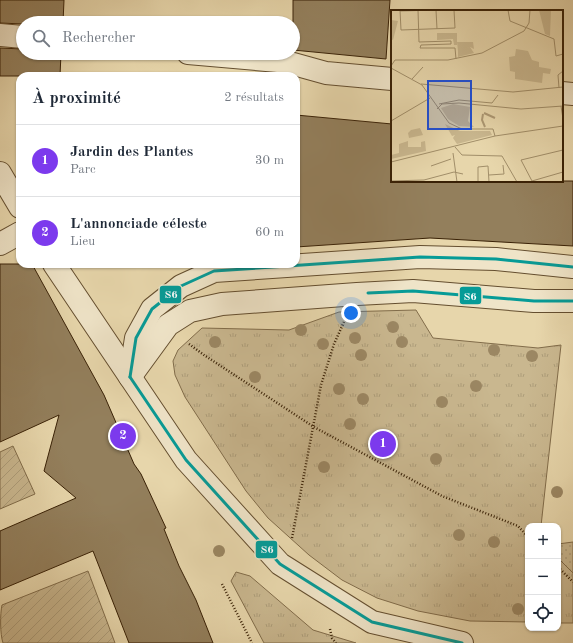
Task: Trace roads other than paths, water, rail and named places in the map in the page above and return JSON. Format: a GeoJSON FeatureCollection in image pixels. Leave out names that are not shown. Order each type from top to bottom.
{"type":"FeatureCollection","features":[{"type":"Feature","properties":{"kind":"street"},"geometry":{"type":"LineString","coordinates":[[0,35],[16,36]]}},
{"type":"Feature","properties":{"kind":"street"},"geometry":{"type":"LineString","coordinates":[[267,60],[290,63],[326,74],[391,79]]}},
{"type":"Feature","properties":{"kind":"street"},"geometry":{"type":"LineString","coordinates":[[563,93],[573,94]]}},
{"type":"Feature","properties":{"kind":"street"},"geometry":{"type":"LineString","coordinates":[[0,173],[16,200]]}},
{"type":"Feature","properties":{"kind":"street"},"geometry":{"type":"LineString","coordinates":[[0,244],[16,235]]}},
{"type":"Feature","properties":{"kind":"street"},"geometry":{"type":"LineString","coordinates":[[300,265],[420,257],[496,259],[573,267]]}},
{"type":"Feature","properties":{"kind":"street"},"geometry":{"type":"LineString","coordinates":[[57,268],[186,460],[280,564],[372,622],[462,643]]}},
{"type":"Feature","properties":{"kind":"street"},"geometry":{"type":"LineString","coordinates":[[130,377],[136,338],[152,309],[181,286],[214,271],[258,268]]}},
{"type":"Feature","properties":{"kind":"street"},"geometry":{"type":"LineString","coordinates":[[130,377],[168,325],[190,311],[222,304],[413,291],[534,301],[573,301]]}},
{"type":"Feature","properties":{"kind":"place","name":"L'annonciade céleste"},"geometry":{"type":"Point","coordinates":[123,436]}},
{"type":"Feature","properties":{"kind":"place","name":"Jardin des Plantes"},"geometry":{"type":"Point","coordinates":[383,444]}}]}
